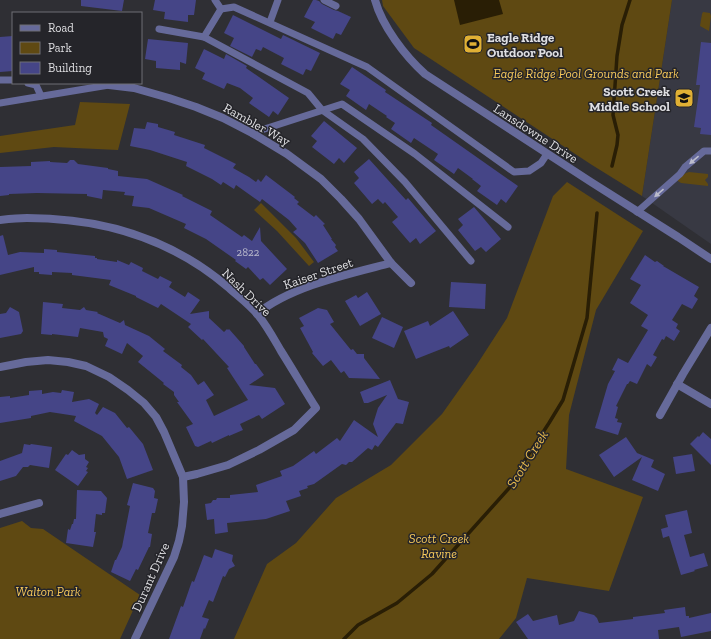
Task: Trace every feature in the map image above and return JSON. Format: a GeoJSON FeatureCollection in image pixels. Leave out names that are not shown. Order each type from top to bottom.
{"type":"FeatureCollection","features":[{"type":"Feature","properties":{"kind":"street","name":"Lansdowne Drive"},"geometry":{"type":"LineString","coordinates":[[375,0],[398,45],[424,74],[711,259]]}},
{"type":"Feature","properties":{"kind":"street","name":"Rambler Way"},"geometry":{"type":"LineString","coordinates":[[109,85],[134,88],[196,107],[223,118],[287,154],[321,179],[341,198],[359,219],[391,263],[411,283]]}},
{"type":"Feature","properties":{"kind":"street","name":"Nash Drive"},"geometry":{"type":"LineString","coordinates":[[0,220],[55,218],[119,228],[149,238],[192,260],[213,275],[257,314],[316,408],[294,430],[259,450],[228,465],[183,477]]}},
{"type":"Feature","properties":{"kind":"street","name":"Kaiser Street"},"geometry":{"type":"LineString","coordinates":[[257,314],[265,307],[287,295],[331,279],[391,263]]}},
{"type":"Feature","properties":{"kind":"street"},"geometry":{"type":"LineString","coordinates":[[660,414],[711,328]]}},
{"type":"Feature","properties":{"kind":"street","name":"Durant Drive"},"geometry":{"type":"LineString","coordinates":[[0,367],[48,360],[86,366],[109,377],[134,394],[156,417],[164,432],[183,477],[184,502],[182,526],[174,557],[134,639]]}},
{"type":"Feature","properties":{"kind":"street"},"geometry":{"type":"LineString","coordinates":[[678,384],[711,404]]}},
{"type":"Feature","properties":{"kind":"street"},"geometry":{"type":"LineString","coordinates":[[0,514],[39,503]]}},
{"type":"Feature","properties":{"kind":"lane"},"geometry":{"type":"LineString","coordinates":[[214,0],[221,9]]}},
{"type":"Feature","properties":{"kind":"lane"},"geometry":{"type":"LineString","coordinates":[[270,22],[278,0]]}},
{"type":"Feature","properties":{"kind":"lane"},"geometry":{"type":"LineString","coordinates":[[324,0],[336,6]]}},
{"type":"Feature","properties":{"kind":"lane"},"geometry":{"type":"LineString","coordinates":[[204,37],[221,9],[234,7],[367,67],[514,172],[529,171],[541,163],[547,154]]}},
{"type":"Feature","properties":{"kind":"lane"},"geometry":{"type":"LineString","coordinates":[[160,29],[204,37],[308,93],[322,110],[363,139],[405,182],[471,260]]}},
{"type":"Feature","properties":{"kind":"lane"},"geometry":{"type":"LineString","coordinates":[[0,80],[12,80]]}},
{"type":"Feature","properties":{"kind":"lane"},"geometry":{"type":"LineString","coordinates":[[32,84],[36,85],[41,96]]}},
{"type":"Feature","properties":{"kind":"lane","name":"Rambler Way"},"geometry":{"type":"LineString","coordinates":[[0,103],[109,85]]}},
{"type":"Feature","properties":{"kind":"lane"},"geometry":{"type":"LineString","coordinates":[[252,133],[342,104],[414,154],[508,227]]}},
{"type":"Feature","properties":{"kind":"lane"},"geometry":{"type":"LineString","coordinates":[[637,212],[704,151],[711,150]]}},
{"type":"Feature","properties":{"kind":"shaded area"},"geometry":{"type":"Polygon","coordinates":[[[454,0],[499,0],[503,14],[460,25],[454,0]]]}},
{"type":"Feature","properties":{"kind":"shaded area","name":"Scott Creek Middle School"},"geometry":{"type":"Polygon","coordinates":[[[672,0],[711,0],[711,244],[642,196],[672,0]]]}},
{"type":"Feature","properties":{"kind":"green space","name":"Eagle Ridge Pool Grounds and Park"},"geometry":{"type":"Polygon","coordinates":[[[382,0],[672,0],[642,196],[592,165],[414,48],[383,6],[382,0]]]}},
{"type":"Feature","properties":{"kind":"green space"},"geometry":{"type":"Polygon","coordinates":[[[703,12],[710,13],[711,16],[709,31],[700,26],[703,12]]]}},
{"type":"Feature","properties":{"kind":"green space"},"geometry":{"type":"Polygon","coordinates":[[[80,102],[130,104],[118,150],[54,147],[0,153],[0,136],[75,125],[80,102]]]}},
{"type":"Feature","properties":{"kind":"green space"},"geometry":{"type":"Polygon","coordinates":[[[689,172],[708,174],[708,177],[705,180],[708,186],[681,183],[677,180],[689,172]]]}},
{"type":"Feature","properties":{"kind":"green space","name":"Scott Creek Ravine"},"geometry":{"type":"Polygon","coordinates":[[[567,182],[643,231],[596,310],[569,415],[566,469],[643,497],[609,591],[527,578],[516,618],[499,639],[234,639],[267,564],[296,543],[336,498],[391,465],[442,414],[476,366],[507,318],[553,196],[567,182]]]}},
{"type":"Feature","properties":{"kind":"green space"},"geometry":{"type":"Polygon","coordinates":[[[261,203],[296,238],[314,262],[309,266],[277,231],[254,210],[261,203]]]}},
{"type":"Feature","properties":{"kind":"green space","name":"Walton Park"},"geometry":{"type":"Polygon","coordinates":[[[22,521],[31,528],[43,529],[140,595],[120,639],[0,639],[0,528],[22,521]]]}},
{"type":"Feature","properties":{"kind":"building"},"geometry":{"type":"Polygon","coordinates":[[[81,0],[124,0],[122,11],[81,6],[81,0]]]}},
{"type":"Feature","properties":{"kind":"building"},"geometry":{"type":"Polygon","coordinates":[[[155,0],[196,0],[194,15],[188,15],[188,22],[164,19],[165,12],[153,10],[155,0]]]}},
{"type":"Feature","properties":{"kind":"building"},"geometry":{"type":"Polygon","coordinates":[[[313,0],[319,1],[334,10],[351,17],[341,35],[336,33],[333,39],[311,28],[315,22],[304,17],[313,0]]]}},
{"type":"Feature","properties":{"kind":"building"},"geometry":{"type":"Polygon","coordinates":[[[233,15],[281,39],[283,35],[320,53],[311,71],[306,69],[303,75],[281,64],[284,58],[263,47],[261,51],[256,49],[252,57],[230,46],[234,38],[224,33],[233,15]]]}},
{"type":"Feature","properties":{"kind":"building"},"geometry":{"type":"Polygon","coordinates":[[[12,36],[12,71],[0,72],[0,37],[12,36]]]}},
{"type":"Feature","properties":{"kind":"building"},"geometry":{"type":"Polygon","coordinates":[[[148,39],[188,43],[186,64],[180,62],[180,70],[156,68],[156,61],[145,59],[148,39]]]}},
{"type":"Feature","properties":{"kind":"building"},"geometry":{"type":"Polygon","coordinates":[[[701,42],[711,43],[711,135],[700,134],[701,128],[694,127],[700,85],[696,85],[701,42]]]}},
{"type":"Feature","properties":{"kind":"building"},"geometry":{"type":"Polygon","coordinates":[[[204,49],[224,59],[226,54],[247,66],[246,68],[289,98],[278,115],[273,111],[269,117],[249,103],[253,98],[240,88],[227,83],[224,89],[202,79],[205,73],[195,68],[204,49]]]}},
{"type":"Feature","properties":{"kind":"building"},"geometry":{"type":"Polygon","coordinates":[[[352,67],[518,186],[506,203],[501,199],[497,205],[477,191],[481,186],[458,168],[454,174],[434,160],[438,154],[414,138],[411,143],[391,129],[395,123],[386,117],[387,116],[369,104],[366,110],[346,96],[350,90],[340,84],[352,67]]]}},
{"type":"Feature","properties":{"kind":"building"},"geometry":{"type":"Polygon","coordinates":[[[324,121],[357,148],[344,163],[339,158],[334,164],[312,147],[317,141],[311,136],[324,121]]]}},
{"type":"Feature","properties":{"kind":"building"},"geometry":{"type":"Polygon","coordinates":[[[147,122],[158,124],[158,127],[175,132],[174,135],[205,145],[204,148],[236,164],[233,168],[256,182],[258,179],[261,182],[266,175],[295,197],[294,198],[299,202],[297,204],[314,217],[316,215],[325,224],[323,225],[336,245],[335,247],[338,251],[318,263],[305,243],[293,232],[297,229],[289,220],[262,199],[260,202],[236,185],[234,189],[223,182],[221,185],[186,166],[187,162],[150,150],[130,146],[134,128],[145,129],[147,122]]]}},
{"type":"Feature","properties":{"kind":"building"},"geometry":{"type":"Polygon","coordinates":[[[369,159],[406,200],[408,198],[436,231],[420,244],[416,238],[410,243],[392,222],[398,217],[385,202],[383,204],[378,199],[372,204],[354,183],[359,178],[354,172],[369,159]]]}},
{"type":"Feature","properties":{"kind":"building"},"geometry":{"type":"Polygon","coordinates":[[[70,160],[74,160],[78,164],[108,168],[118,171],[118,176],[147,179],[183,195],[182,196],[212,211],[210,215],[242,237],[244,235],[252,241],[260,227],[261,241],[287,269],[270,285],[263,278],[260,280],[248,267],[246,269],[206,239],[184,228],[186,224],[149,208],[132,206],[134,196],[124,195],[125,192],[103,190],[102,199],[87,196],[87,194],[37,193],[9,194],[0,196],[0,167],[31,166],[31,162],[50,161],[67,163],[70,160]]]}},
{"type":"Feature","properties":{"kind":"building"},"geometry":{"type":"Polygon","coordinates":[[[474,207],[501,239],[486,252],[481,247],[475,251],[458,230],[463,225],[458,219],[474,207]]]}},
{"type":"Feature","properties":{"kind":"building"},"geometry":{"type":"Polygon","coordinates":[[[3,235],[8,255],[20,252],[44,253],[44,249],[57,250],[57,252],[95,256],[97,259],[117,262],[117,260],[129,265],[131,262],[143,268],[142,271],[158,279],[160,276],[172,282],[169,287],[185,297],[188,292],[200,300],[190,314],[209,311],[209,318],[224,332],[229,329],[244,346],[264,375],[249,385],[275,388],[285,404],[262,419],[259,415],[240,424],[243,430],[212,443],[211,441],[198,447],[195,446],[186,427],[193,424],[177,402],[179,402],[174,395],[174,392],[138,362],[143,356],[127,343],[122,354],[105,346],[108,339],[104,337],[103,332],[80,328],[78,337],[41,334],[43,302],[63,304],[62,308],[80,310],[84,307],[86,310],[98,312],[97,313],[120,323],[124,320],[125,325],[149,336],[165,349],[163,351],[182,365],[181,367],[191,375],[198,385],[204,381],[214,395],[206,400],[214,416],[248,400],[227,368],[229,367],[203,339],[202,340],[188,327],[191,324],[161,304],[158,308],[136,296],[109,285],[111,280],[72,275],[72,273],[52,272],[52,275],[39,274],[39,272],[34,272],[34,267],[0,275],[0,236],[3,235]]]}},
{"type":"Feature","properties":{"kind":"building"},"geometry":{"type":"Polygon","coordinates":[[[645,255],[699,287],[694,296],[698,299],[692,309],[682,304],[672,320],[678,324],[676,328],[680,331],[674,341],[666,336],[664,340],[662,339],[653,355],[657,357],[651,367],[647,364],[637,384],[630,381],[627,384],[616,406],[618,407],[615,418],[618,419],[617,422],[622,423],[618,435],[595,428],[608,384],[615,371],[612,370],[618,358],[628,363],[648,330],[641,326],[648,315],[630,303],[641,285],[630,279],[645,255]]]}},
{"type":"Feature","properties":{"kind":"building"},"geometry":{"type":"Polygon","coordinates":[[[451,282],[486,284],[485,309],[449,307],[451,282]]]}},
{"type":"Feature","properties":{"kind":"building"},"geometry":{"type":"Polygon","coordinates":[[[367,292],[381,314],[360,326],[345,301],[356,295],[358,298],[367,292]]]}},
{"type":"Feature","properties":{"kind":"building"},"geometry":{"type":"Polygon","coordinates":[[[10,307],[19,312],[23,331],[21,334],[0,338],[0,314],[6,313],[10,307]]]}},
{"type":"Feature","properties":{"kind":"building"},"geometry":{"type":"Polygon","coordinates":[[[318,308],[327,310],[334,322],[330,324],[351,350],[353,349],[357,354],[364,354],[364,358],[380,379],[349,378],[344,371],[341,373],[331,360],[323,366],[312,353],[313,352],[300,328],[304,326],[299,318],[318,308]]]}},
{"type":"Feature","properties":{"kind":"building"},"geometry":{"type":"Polygon","coordinates":[[[453,311],[469,335],[450,348],[449,346],[416,359],[404,331],[428,321],[430,326],[453,311]]]}},
{"type":"Feature","properties":{"kind":"building"},"geometry":{"type":"Polygon","coordinates":[[[382,317],[403,327],[394,348],[372,338],[382,317]]]}},
{"type":"Feature","properties":{"kind":"building"},"geometry":{"type":"Polygon","coordinates":[[[390,380],[398,399],[409,402],[403,424],[396,423],[378,447],[375,445],[372,450],[368,448],[352,462],[349,462],[346,465],[342,464],[314,484],[307,486],[308,488],[299,491],[301,496],[286,501],[290,511],[266,519],[227,523],[228,532],[215,534],[214,519],[207,520],[205,504],[211,503],[217,498],[230,498],[230,495],[258,492],[256,485],[282,476],[280,471],[293,466],[314,451],[316,454],[337,438],[340,441],[354,420],[378,437],[373,424],[378,408],[387,395],[368,403],[364,403],[360,392],[390,380]]]}},
{"type":"Feature","properties":{"kind":"building"},"geometry":{"type":"Polygon","coordinates":[[[42,390],[42,394],[53,392],[61,393],[62,390],[74,392],[72,402],[89,399],[99,404],[95,413],[97,415],[103,407],[115,413],[143,444],[153,470],[127,479],[119,457],[102,436],[74,421],[76,416],[50,412],[31,416],[31,418],[0,423],[0,397],[10,396],[10,398],[29,395],[29,391],[42,390]]]}},
{"type":"Feature","properties":{"kind":"building"},"geometry":{"type":"Polygon","coordinates":[[[703,432],[711,439],[711,465],[690,444],[703,432]]]}},
{"type":"Feature","properties":{"kind":"building"},"geometry":{"type":"Polygon","coordinates":[[[626,437],[637,453],[654,460],[651,467],[665,474],[658,491],[632,480],[642,457],[614,477],[599,455],[626,437]]]}},
{"type":"Feature","properties":{"kind":"building"},"geometry":{"type":"Polygon","coordinates":[[[24,444],[52,447],[49,468],[30,465],[28,467],[23,467],[16,476],[0,481],[0,461],[22,453],[24,444]]]}},
{"type":"Feature","properties":{"kind":"building"},"geometry":{"type":"Polygon","coordinates":[[[72,450],[79,455],[85,454],[85,459],[89,462],[86,467],[88,468],[86,471],[88,472],[78,486],[55,470],[66,454],[68,455],[72,450]]]}},
{"type":"Feature","properties":{"kind":"building"},"geometry":{"type":"Polygon","coordinates":[[[692,454],[695,471],[676,474],[673,457],[692,454]]]}},
{"type":"Feature","properties":{"kind":"building"},"geometry":{"type":"Polygon","coordinates":[[[133,483],[153,488],[155,491],[154,498],[158,499],[155,513],[152,513],[148,533],[152,534],[150,547],[138,570],[136,569],[130,581],[111,572],[122,547],[130,506],[127,505],[133,483]]]}},
{"type":"Feature","properties":{"kind":"building"},"geometry":{"type":"Polygon","coordinates":[[[77,490],[101,491],[107,498],[105,513],[102,513],[102,515],[96,514],[94,532],[96,532],[93,547],[66,543],[68,529],[70,530],[74,519],[76,519],[77,490]]]}},
{"type":"Feature","properties":{"kind":"building"},"geometry":{"type":"Polygon","coordinates":[[[687,510],[692,533],[684,535],[690,557],[704,553],[708,566],[681,575],[669,536],[663,538],[661,529],[668,527],[665,515],[687,510]]]}},
{"type":"Feature","properties":{"kind":"building"},"geometry":{"type":"Polygon","coordinates":[[[215,549],[233,555],[232,561],[235,566],[229,569],[225,577],[223,576],[213,602],[209,600],[202,617],[209,619],[200,639],[169,639],[181,606],[183,607],[192,581],[194,582],[204,555],[212,558],[215,549]]]}},
{"type":"Feature","properties":{"kind":"building"},"geometry":{"type":"Polygon","coordinates":[[[685,607],[686,616],[689,616],[689,618],[711,613],[711,631],[681,637],[679,627],[658,630],[659,639],[528,639],[516,622],[528,614],[533,621],[557,615],[559,625],[574,621],[579,611],[594,615],[599,623],[633,619],[633,617],[665,613],[664,610],[685,607]]]}},
{"type":"Feature","properties":{"kind":"waterway","name":"Scott Creek"},"geometry":{"type":"LineString","coordinates":[[612,166],[618,135],[613,115],[617,56],[622,25],[630,0]]}},
{"type":"Feature","properties":{"kind":"waterway","name":"Scott Creek"},"geometry":{"type":"LineString","coordinates":[[344,639],[358,625],[397,603],[432,574],[511,486],[523,463],[563,400],[587,318],[597,213]]}},
{"type":"Feature","properties":{"kind":"place","name":"Eagle Ridge Outdoor Pool"},"geometry":{"type":"Point","coordinates":[473,44]}},
{"type":"Feature","properties":{"kind":"place","name":"Scott Creek Middle School"},"geometry":{"type":"Point","coordinates":[684,98]}}]}
